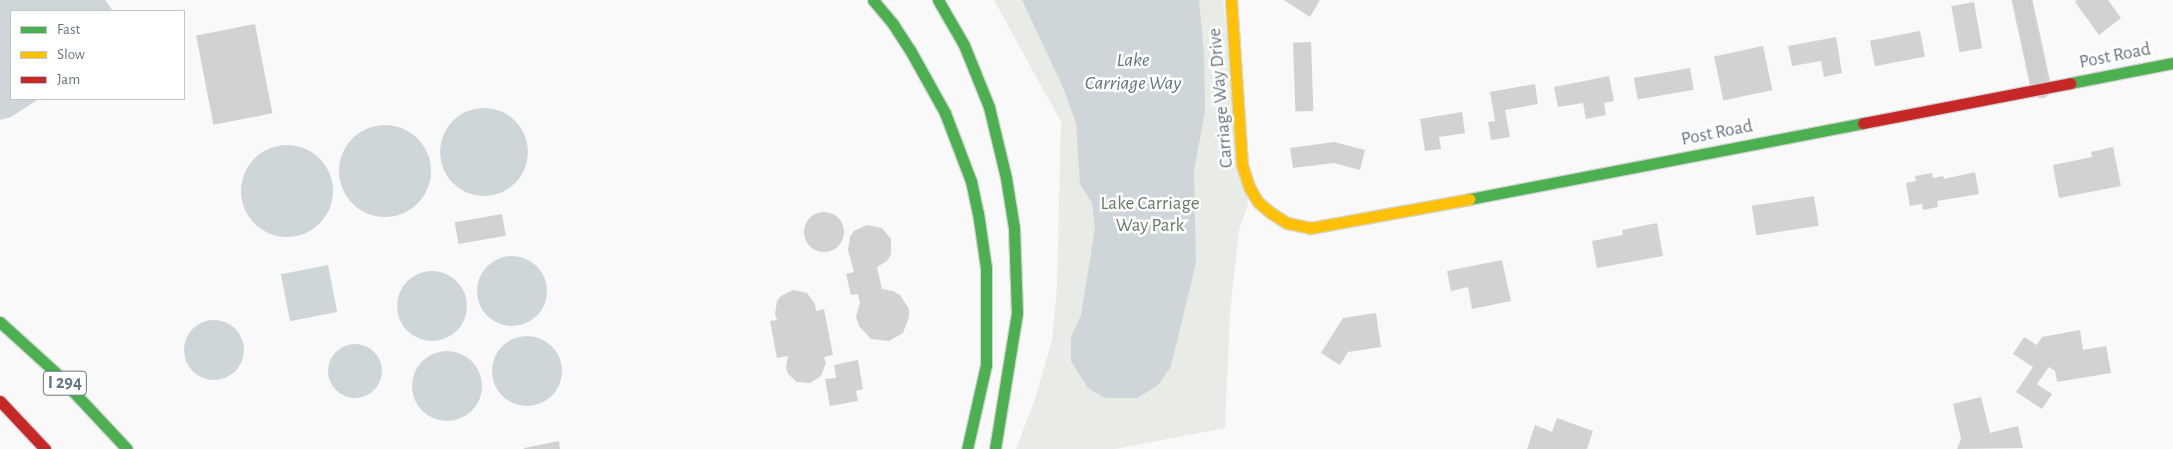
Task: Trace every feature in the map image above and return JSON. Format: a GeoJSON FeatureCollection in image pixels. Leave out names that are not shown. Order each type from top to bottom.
{"type":"FeatureCollection","features":[{"type":"Feature","properties":{"kind":"main road"},"geometry":{"type":"LineString","coordinates":[[873,0],[893,24],[910,50],[945,113],[971,181],[978,213],[986,268],[986,365],[967,449]]}},
{"type":"Feature","properties":{"kind":"main road"},"geometry":{"type":"LineString","coordinates":[[938,0],[964,45],[989,107],[1006,178],[1014,228],[1017,314],[1008,382],[995,449]]}},
{"type":"Feature","properties":{"kind":"main road","name":"Carriage Way Drive"},"geometry":{"type":"LineString","coordinates":[[1232,0],[1233,47],[1242,165],[1248,188],[1258,202],[1271,213]]}},
{"type":"Feature","properties":{"kind":"main road","name":"Post Road"},"geometry":{"type":"LineString","coordinates":[[1271,213],[1287,223],[1310,228],[1336,225],[2173,63]]}},
{"type":"Feature","properties":{"kind":"main road","name":"I 294"},"geometry":{"type":"LineString","coordinates":[[0,322],[55,372],[127,449]]}},
{"type":"Feature","properties":{"kind":"main road"},"geometry":{"type":"LineString","coordinates":[[0,401],[45,449]]}},
{"type":"Feature","properties":{"kind":"street"},"geometry":{"type":"LineString","coordinates":[[2022,0],[2042,88]]}},
{"type":"Feature","properties":{"kind":"green space","name":"Lake Carriage Way Park"},"geometry":{"type":"Polygon","coordinates":[[[994,0],[1223,0],[1248,204],[1239,230],[1230,313],[1225,428],[1115,449],[1016,449],[1035,399],[1052,340],[1057,287],[1061,122],[994,0]]]}},
{"type":"Feature","properties":{"kind":"water"},"geometry":{"type":"Polygon","coordinates":[[[0,0],[105,0],[112,10],[10,10],[10,100],[37,100],[11,117],[0,120],[0,0]]]}},
{"type":"Feature","properties":{"kind":"water","name":"Lake Carriage Way"},"geometry":{"type":"Polygon","coordinates":[[[1022,0],[1199,0],[1204,53],[1205,111],[1194,171],[1196,263],[1171,366],[1158,385],[1137,398],[1105,398],[1088,388],[1071,361],[1071,337],[1081,315],[1095,228],[1092,203],[1080,184],[1076,123],[1062,85],[1022,0]]]}},
{"type":"Feature","properties":{"kind":"water"},"geometry":{"type":"Polygon","coordinates":[[[475,108],[493,108],[509,115],[521,127],[528,143],[528,161],[521,177],[509,189],[493,196],[475,196],[459,189],[447,177],[440,161],[440,143],[447,127],[459,115],[475,108]]]}},
{"type":"Feature","properties":{"kind":"water"},"geometry":{"type":"Polygon","coordinates":[[[385,125],[402,129],[417,139],[427,154],[431,171],[427,188],[417,203],[402,213],[385,217],[368,213],[353,203],[343,188],[339,171],[343,154],[353,139],[368,129],[385,125]]]}},
{"type":"Feature","properties":{"kind":"water"},"geometry":{"type":"Polygon","coordinates":[[[287,145],[304,149],[319,159],[329,174],[333,191],[329,208],[319,223],[304,233],[287,237],[270,233],[255,223],[245,208],[241,191],[245,174],[255,159],[270,149],[287,145]]]}},
{"type":"Feature","properties":{"kind":"water"},"geometry":{"type":"Polygon","coordinates":[[[512,256],[525,259],[537,266],[544,278],[547,291],[544,304],[537,316],[525,323],[512,326],[499,323],[487,316],[480,304],[477,291],[480,278],[487,266],[499,259],[512,256]]]}},
{"type":"Feature","properties":{"kind":"water"},"geometry":{"type":"Polygon","coordinates":[[[328,265],[337,312],[290,321],[281,274],[328,265]]]}},
{"type":"Feature","properties":{"kind":"water"},"geometry":{"type":"Polygon","coordinates":[[[432,271],[445,274],[457,281],[464,293],[467,306],[464,319],[457,331],[445,338],[432,341],[419,338],[407,331],[400,319],[397,306],[400,293],[407,281],[419,274],[432,271]]]}},
{"type":"Feature","properties":{"kind":"water"},"geometry":{"type":"Polygon","coordinates":[[[208,320],[220,320],[231,325],[239,333],[244,344],[242,362],[231,375],[220,380],[208,380],[197,375],[189,367],[184,356],[184,344],[189,333],[197,325],[208,320]]]}},
{"type":"Feature","properties":{"kind":"water"},"geometry":{"type":"Polygon","coordinates":[[[527,336],[540,339],[552,346],[559,358],[562,371],[559,384],[552,396],[540,403],[527,406],[514,403],[502,396],[495,384],[492,371],[495,358],[502,346],[514,339],[527,336]]]}},
{"type":"Feature","properties":{"kind":"water"},"geometry":{"type":"Polygon","coordinates":[[[355,344],[365,346],[374,352],[380,361],[382,371],[380,381],[374,390],[365,396],[355,398],[345,396],[336,390],[330,381],[328,371],[330,361],[336,352],[345,346],[355,344]]]}},
{"type":"Feature","properties":{"kind":"water"},"geometry":{"type":"Polygon","coordinates":[[[447,351],[460,354],[472,361],[479,373],[482,386],[479,399],[472,411],[460,418],[447,421],[434,418],[422,411],[415,399],[412,386],[415,373],[422,361],[434,354],[447,351]]]}},
{"type":"Feature","properties":{"kind":"building"},"geometry":{"type":"Polygon","coordinates":[[[1284,0],[1320,0],[1310,17],[1284,0]]]}},
{"type":"Feature","properties":{"kind":"building"},"geometry":{"type":"Polygon","coordinates":[[[2077,0],[2108,0],[2121,18],[2099,35],[2075,2],[2077,0]]]}},
{"type":"Feature","properties":{"kind":"building"},"geometry":{"type":"Polygon","coordinates":[[[1974,2],[1982,48],[1960,52],[1951,6],[1974,2]]]}},
{"type":"Feature","properties":{"kind":"building"},"geometry":{"type":"Polygon","coordinates":[[[255,24],[272,113],[213,125],[196,35],[255,24]]]}},
{"type":"Feature","properties":{"kind":"building"},"geometry":{"type":"Polygon","coordinates":[[[1920,31],[1925,57],[1875,66],[1870,41],[1920,31]]]}},
{"type":"Feature","properties":{"kind":"building"},"geometry":{"type":"Polygon","coordinates":[[[1836,37],[1842,73],[1824,77],[1821,61],[1792,66],[1788,46],[1836,37]]]}},
{"type":"Feature","properties":{"kind":"building"},"geometry":{"type":"Polygon","coordinates":[[[1311,42],[1313,111],[1295,112],[1293,43],[1311,42]]]}},
{"type":"Feature","properties":{"kind":"building"},"geometry":{"type":"Polygon","coordinates":[[[1763,46],[1772,90],[1723,100],[1714,56],[1763,46]]]}},
{"type":"Feature","properties":{"kind":"building"},"geometry":{"type":"Polygon","coordinates":[[[1690,68],[1694,90],[1638,100],[1634,78],[1690,68]]]}},
{"type":"Feature","properties":{"kind":"building"},"geometry":{"type":"Polygon","coordinates":[[[1609,76],[1614,101],[1604,103],[1606,115],[1586,119],[1583,103],[1558,107],[1554,87],[1609,76]]]}},
{"type":"Feature","properties":{"kind":"building"},"geometry":{"type":"Polygon","coordinates":[[[1535,84],[1538,104],[1505,110],[1510,137],[1491,140],[1488,122],[1495,121],[1490,92],[1535,84]]]}},
{"type":"Feature","properties":{"kind":"building"},"geometry":{"type":"Polygon","coordinates":[[[1462,112],[1465,133],[1439,137],[1441,149],[1425,151],[1420,119],[1462,112]]]}},
{"type":"Feature","properties":{"kind":"building"},"geometry":{"type":"Polygon","coordinates":[[[1334,142],[1365,150],[1360,170],[1334,163],[1293,168],[1290,148],[1334,142]]]}},
{"type":"Feature","properties":{"kind":"building"},"geometry":{"type":"Polygon","coordinates":[[[2113,147],[2121,186],[2059,198],[2053,165],[2092,157],[2091,152],[2113,147]]]}},
{"type":"Feature","properties":{"kind":"building"},"geometry":{"type":"Polygon","coordinates":[[[1975,172],[1979,194],[1937,201],[1938,207],[1923,210],[1922,204],[1910,206],[1906,183],[1916,181],[1915,176],[1932,173],[1933,178],[1943,176],[1944,179],[1975,172]]]}},
{"type":"Feature","properties":{"kind":"building"},"geometry":{"type":"Polygon","coordinates":[[[1814,196],[1819,226],[1756,235],[1752,206],[1814,196]]]}},
{"type":"Feature","properties":{"kind":"building"},"geometry":{"type":"Polygon","coordinates":[[[820,212],[828,212],[835,215],[841,221],[844,232],[841,243],[835,249],[828,252],[820,252],[813,249],[807,243],[804,236],[804,228],[807,221],[813,215],[820,212]]]}},
{"type":"Feature","properties":{"kind":"building"},"geometry":{"type":"Polygon","coordinates":[[[502,214],[506,236],[459,244],[455,222],[502,214]]]}},
{"type":"Feature","properties":{"kind":"building"},"geometry":{"type":"Polygon","coordinates":[[[1657,223],[1663,256],[1597,268],[1592,241],[1623,235],[1622,230],[1657,223]]]}},
{"type":"Feature","properties":{"kind":"building"},"geometry":{"type":"Polygon","coordinates":[[[867,225],[882,228],[891,239],[891,254],[887,261],[877,267],[882,289],[893,291],[900,295],[909,309],[909,317],[903,333],[889,341],[871,339],[859,326],[856,317],[860,303],[858,294],[851,295],[846,274],[854,272],[848,250],[850,237],[854,231],[867,225]]]}},
{"type":"Feature","properties":{"kind":"building"},"geometry":{"type":"Polygon","coordinates":[[[1502,260],[1511,301],[1472,309],[1468,287],[1451,291],[1447,271],[1502,260]]]}},
{"type":"Feature","properties":{"kind":"building"},"geometry":{"type":"Polygon","coordinates":[[[793,290],[807,293],[815,304],[816,311],[824,309],[833,355],[824,357],[826,363],[821,376],[810,383],[797,382],[788,374],[786,368],[788,356],[777,358],[770,321],[777,320],[775,314],[777,301],[781,296],[793,290]]]}},
{"type":"Feature","properties":{"kind":"building"},"geometry":{"type":"Polygon","coordinates":[[[1376,313],[1381,347],[1348,352],[1340,365],[1321,353],[1343,318],[1376,313]]]}},
{"type":"Feature","properties":{"kind":"building"},"geometry":{"type":"Polygon","coordinates":[[[2080,330],[2083,350],[2106,346],[2111,373],[2057,382],[2055,371],[2049,367],[2037,384],[2052,394],[2042,409],[2016,392],[2033,367],[2013,354],[2024,337],[2037,345],[2042,337],[2080,330]]]}},
{"type":"Feature","properties":{"kind":"building"},"geometry":{"type":"Polygon","coordinates":[[[858,360],[863,389],[856,391],[858,401],[830,406],[825,379],[836,378],[834,365],[858,360]]]}},
{"type":"Feature","properties":{"kind":"building"},"geometry":{"type":"Polygon","coordinates":[[[1981,397],[1990,433],[2018,426],[2023,448],[1957,449],[1961,439],[1953,404],[1981,397]]]}},
{"type":"Feature","properties":{"kind":"building"},"geometry":{"type":"Polygon","coordinates":[[[1557,418],[1593,431],[1587,449],[1527,449],[1535,425],[1552,432],[1557,418]]]}},
{"type":"Feature","properties":{"kind":"building"},"geometry":{"type":"Polygon","coordinates":[[[559,441],[560,449],[524,449],[524,448],[559,441]]]}},
{"type":"Feature","properties":{"kind":"traffic: fast"},"geometry":{"type":"LineString","coordinates":[[873,0],[893,24],[910,50],[945,113],[971,181],[978,213],[986,268],[986,365],[967,449]]}},
{"type":"Feature","properties":{"kind":"traffic: fast"},"geometry":{"type":"LineString","coordinates":[[938,0],[964,45],[989,107],[1006,178],[1014,228],[1017,313],[995,449]]}},
{"type":"Feature","properties":{"kind":"traffic: fast"},"geometry":{"type":"LineString","coordinates":[[2070,83],[2173,63]]}},
{"type":"Feature","properties":{"kind":"traffic: fast"},"geometry":{"type":"LineString","coordinates":[[1469,199],[1863,123]]}},
{"type":"Feature","properties":{"kind":"traffic: fast"},"geometry":{"type":"LineString","coordinates":[[0,322],[55,372],[127,449]]}},
{"type":"Feature","properties":{"kind":"traffic: slow"},"geometry":{"type":"LineString","coordinates":[[1231,0],[1242,165],[1249,187],[1258,202],[1271,213],[1287,223],[1310,228],[1469,199]]}},
{"type":"Feature","properties":{"kind":"traffic: jam"},"geometry":{"type":"LineString","coordinates":[[1863,123],[2070,83]]}},
{"type":"Feature","properties":{"kind":"traffic: jam"},"geometry":{"type":"LineString","coordinates":[[0,401],[45,449]]}}]}
